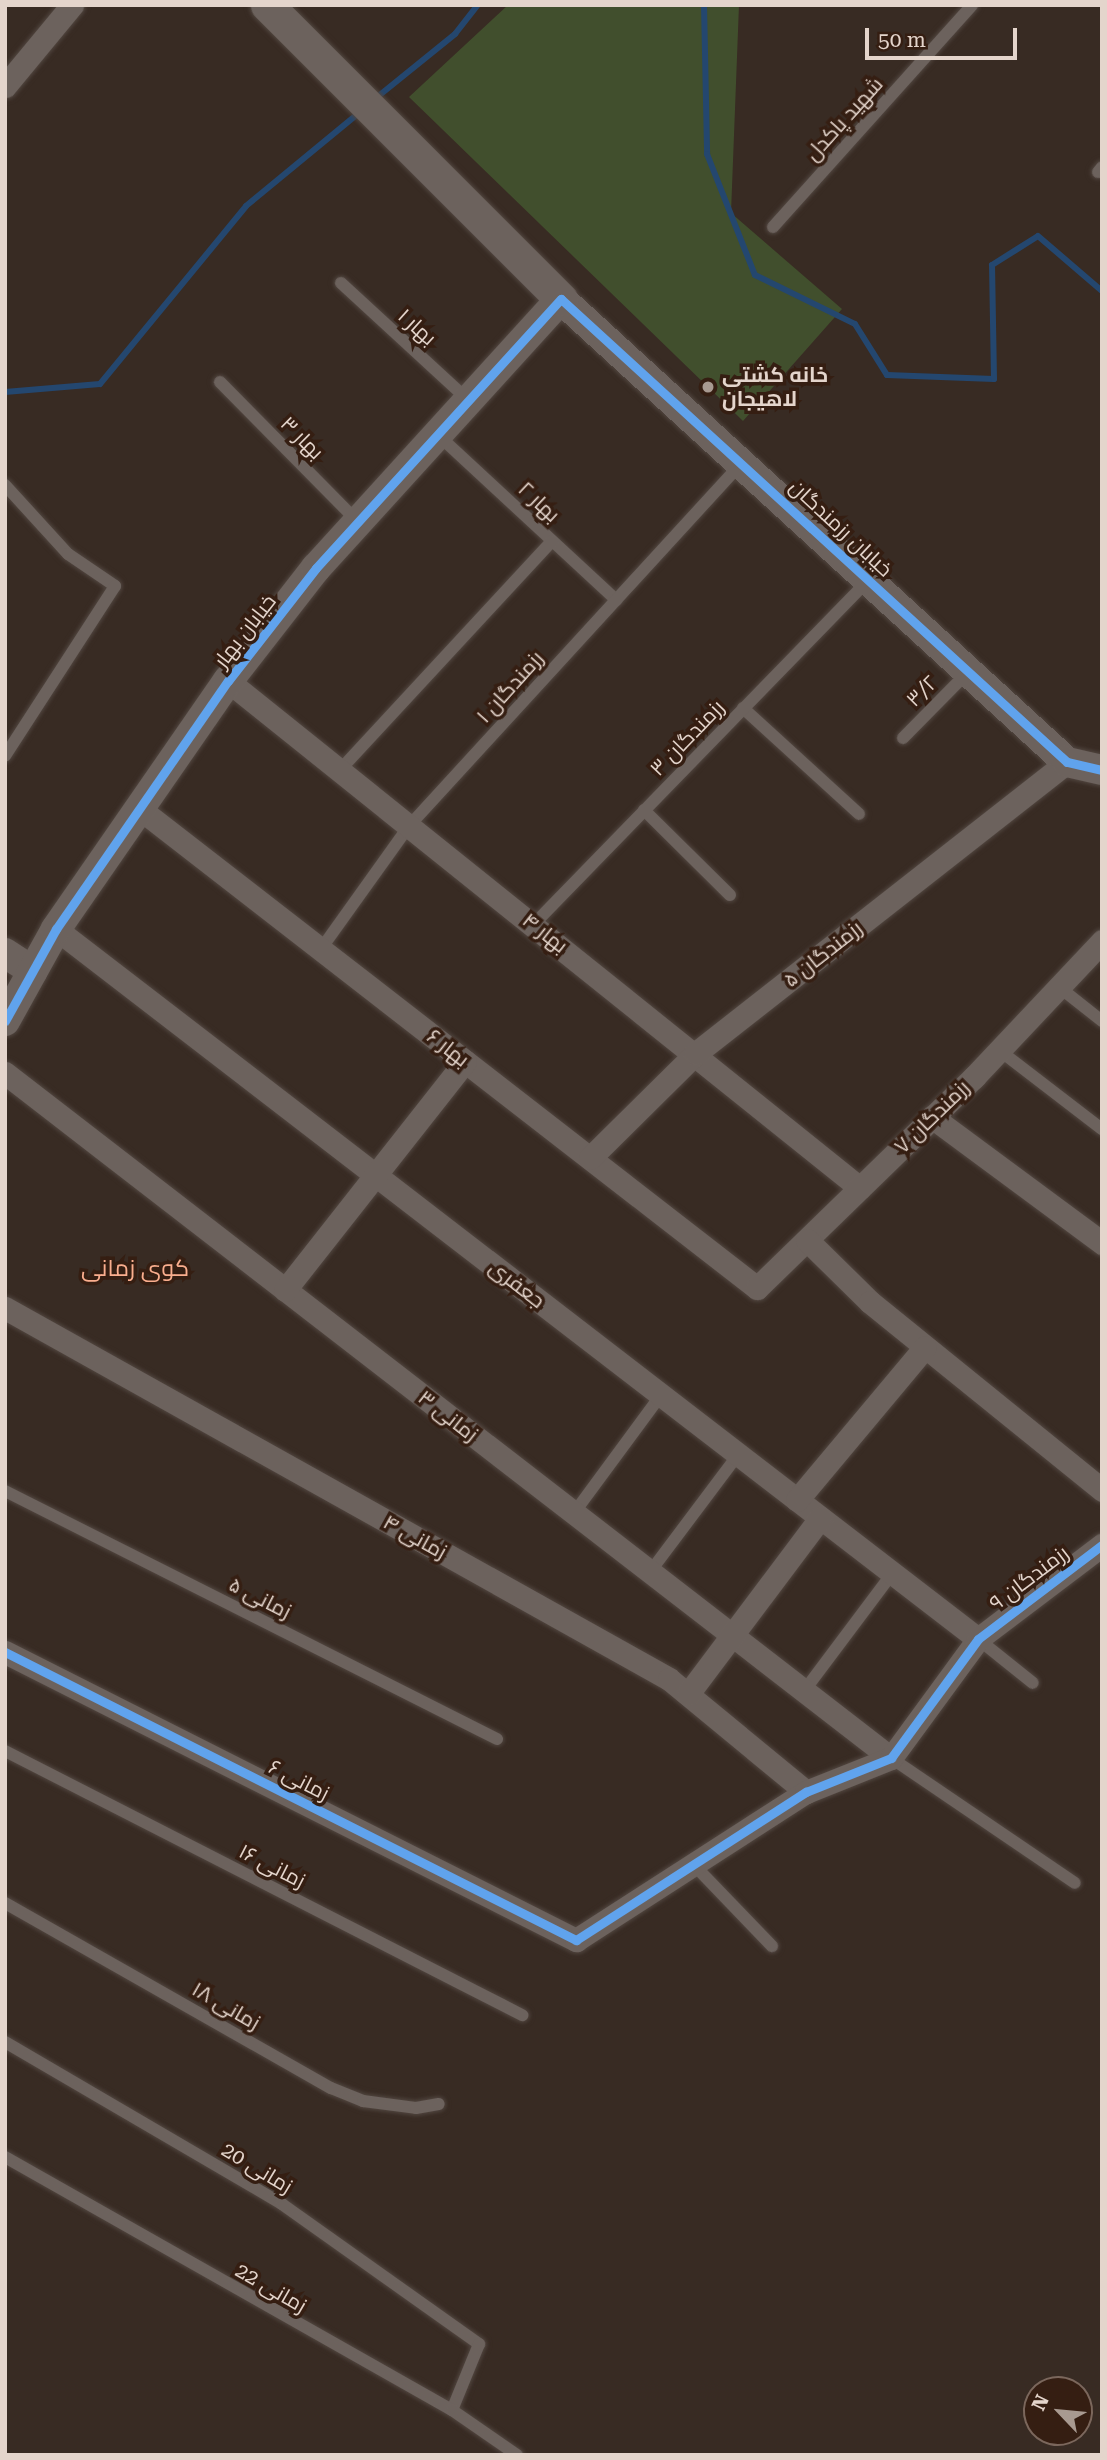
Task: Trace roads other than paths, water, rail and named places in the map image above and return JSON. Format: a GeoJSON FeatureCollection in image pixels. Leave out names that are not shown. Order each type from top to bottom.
{"type":"FeatureCollection","features":[{"type":"Feature","properties":{"kind":"main road","name":"خیابان رزمندگان"},"geometry":{"type":"LineString","coordinates":[[267,5],[399,141],[561,299]]}},
{"type":"Feature","properties":{"kind":"street"},"geometry":{"type":"LineString","coordinates":[[5,86],[72,5]]}},
{"type":"Feature","properties":{"kind":"street","name":"خیابان بهار"},"geometry":{"type":"LineString","coordinates":[[5,1021],[55,929],[228,681],[357,521],[435,432],[561,299]]}},
{"type":"Feature","properties":{"kind":"street","name":"خیابان رزمندگان"},"geometry":{"type":"LineString","coordinates":[[561,299],[743,462],[1067,762]]}},
{"type":"Feature","properties":{"kind":"street","name":"بهار ۴"},"geometry":{"type":"LineString","coordinates":[[228,681],[696,1053],[860,1188]]}},
{"type":"Feature","properties":{"kind":"street"},"geometry":{"type":"LineString","coordinates":[[1067,762],[1102,770]]}},
{"type":"Feature","properties":{"kind":"street","name":"رزمندگان ۵"},"geometry":{"type":"LineString","coordinates":[[590,1158],[696,1053],[1067,762]]}},
{"type":"Feature","properties":{"kind":"street","name":"بهار ۶"},"geometry":{"type":"LineString","coordinates":[[139,809],[757,1288]]}},
{"type":"Feature","properties":{"kind":"street","name":"جعفری"},"geometry":{"type":"LineString","coordinates":[[55,929],[978,1639]]}},
{"type":"Feature","properties":{"kind":"street","name":"رزمندگان ۷"},"geometry":{"type":"LineString","coordinates":[[757,1288],[999,1050],[1102,942]]}},
{"type":"Feature","properties":{"kind":"street"},"geometry":{"type":"LineString","coordinates":[[5,953],[33,971]]}},
{"type":"Feature","properties":{"kind":"street"},"geometry":{"type":"LineString","coordinates":[[285,1290],[465,1061]]}},
{"type":"Feature","properties":{"kind":"street","name":"زمانی ۳"},"geometry":{"type":"LineString","coordinates":[[5,1073],[891,1758]]}},
{"type":"Feature","properties":{"kind":"street"},"geometry":{"type":"LineString","coordinates":[[932,1117],[1102,1243]]}},
{"type":"Feature","properties":{"kind":"street"},"geometry":{"type":"LineString","coordinates":[[807,1240],[925,1347],[1102,1490]]}},
{"type":"Feature","properties":{"kind":"street","name":"زمانی ۴"},"geometry":{"type":"LineString","coordinates":[[5,1308],[688,1694],[806,1792]]}},
{"type":"Feature","properties":{"kind":"street"},"geometry":{"type":"LineString","coordinates":[[797,1500],[925,1347]]}},
{"type":"Feature","properties":{"kind":"street"},"geometry":{"type":"LineString","coordinates":[[688,1694],[821,1518]]}},
{"type":"Feature","properties":{"kind":"street","name":"رزمندگان ۹"},"geometry":{"type":"LineString","coordinates":[[891,1758],[978,1639],[1102,1545]]}},
{"type":"Feature","properties":{"kind":"street","name":"زمانی ۶"},"geometry":{"type":"LineString","coordinates":[[5,1652],[576,1940],[693,1864]]}},
{"type":"Feature","properties":{"kind":"street"},"geometry":{"type":"LineString","coordinates":[[693,1864],[806,1792],[891,1758]]}},
{"type":"Feature","properties":{"kind":"lane","name":"شهید پاکدل"},"geometry":{"type":"LineString","coordinates":[[773,227],[972,5]]}},
{"type":"Feature","properties":{"kind":"lane","name":"بهار ۱"},"geometry":{"type":"LineString","coordinates":[[341,284],[467,399]]}},
{"type":"Feature","properties":{"kind":"lane","name":"بهار ۳"},"geometry":{"type":"LineString","coordinates":[[220,382],[357,521]]}},
{"type":"Feature","properties":{"kind":"lane","name":"بهار ۲"},"geometry":{"type":"LineString","coordinates":[[435,432],[616,600]]}},
{"type":"Feature","properties":{"kind":"lane","name":"رزمندگان ۱"},"geometry":{"type":"LineString","coordinates":[[321,949],[410,826],[743,462]]}},
{"type":"Feature","properties":{"kind":"lane"},"geometry":{"type":"LineString","coordinates":[[5,485],[68,554],[115,586],[5,756]]}},
{"type":"Feature","properties":{"kind":"lane"},"geometry":{"type":"LineString","coordinates":[[340,770],[552,541]]}},
{"type":"Feature","properties":{"kind":"lane","name":"رزمندگان ۳"},"geometry":{"type":"LineString","coordinates":[[534,924],[869,578]]}},
{"type":"Feature","properties":{"kind":"lane","name":"۳/۲"},"geometry":{"type":"LineString","coordinates":[[903,738],[969,671]]}},
{"type":"Feature","properties":{"kind":"lane"},"geometry":{"type":"LineString","coordinates":[[743,708],[859,814]]}},
{"type":"Feature","properties":{"kind":"lane"},"geometry":{"type":"LineString","coordinates":[[644,810],[730,895]]}},
{"type":"Feature","properties":{"kind":"lane"},"geometry":{"type":"LineString","coordinates":[[1059,987],[1102,1021]]}},
{"type":"Feature","properties":{"kind":"lane"},"geometry":{"type":"LineString","coordinates":[[999,1050],[1102,1129]]}},
{"type":"Feature","properties":{"kind":"lane"},"geometry":{"type":"LineString","coordinates":[[574,1513],[661,1395]]}},
{"type":"Feature","properties":{"kind":"lane"},"geometry":{"type":"LineString","coordinates":[[650,1572],[738,1455]]}},
{"type":"Feature","properties":{"kind":"lane","name":"زمانی ۵"},"geometry":{"type":"LineString","coordinates":[[5,1491],[497,1739]]}},
{"type":"Feature","properties":{"kind":"lane"},"geometry":{"type":"LineString","coordinates":[[804,1691],[892,1574]]}},
{"type":"Feature","properties":{"kind":"lane"},"geometry":{"type":"LineString","coordinates":[[978,1639],[1033,1683]]}},
{"type":"Feature","properties":{"kind":"lane","name":"زمانی ۱۶"},"geometry":{"type":"LineString","coordinates":[[5,1751],[522,2015]]}},
{"type":"Feature","properties":{"kind":"lane"},"geometry":{"type":"LineString","coordinates":[[891,1758],[1075,1883]]}},
{"type":"Feature","properties":{"kind":"lane"},"geometry":{"type":"LineString","coordinates":[[693,1864],[772,1946]]}},
{"type":"Feature","properties":{"kind":"lane","name":"زمانی ۱۸"},"geometry":{"type":"LineString","coordinates":[[5,1903],[331,2088],[363,2101],[416,2108],[439,2104]]}},
{"type":"Feature","properties":{"kind":"lane","name":"زمانی 20"},"geometry":{"type":"LineString","coordinates":[[5,2042],[282,2204],[479,2344],[452,2410]]}},
{"type":"Feature","properties":{"kind":"lane","name":"زمانی 22"},"geometry":{"type":"LineString","coordinates":[[5,2157],[452,2410],[517,2455]]}},
{"type":"Feature","properties":{"kind":"waterway"},"geometry":{"type":"LineString","coordinates":[[376,98],[455,34],[478,5]]}},
{"type":"Feature","properties":{"kind":"waterway"},"geometry":{"type":"LineString","coordinates":[[704,5],[707,154],[755,275],[855,324],[887,375],[994,379],[992,265],[1038,236],[1102,291]]}},
{"type":"Feature","properties":{"kind":"waterway"},"geometry":{"type":"LineString","coordinates":[[5,392],[100,384],[246,206],[360,112]]}},
{"type":"Feature","properties":{"kind":"place","name":"خانه کشتی لاهیجان"},"geometry":{"type":"Point","coordinates":[708,387]}},
{"type":"Feature","properties":{"kind":"district","name":"کوی زمانی"},"geometry":{"type":"Point","coordinates":[135,1269]}}]}
